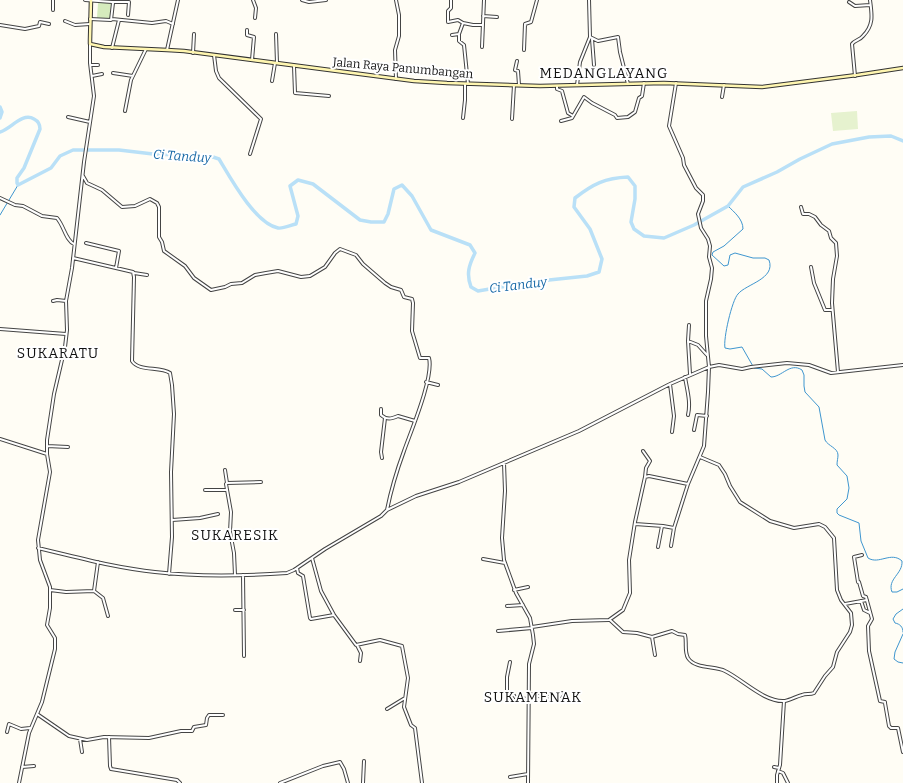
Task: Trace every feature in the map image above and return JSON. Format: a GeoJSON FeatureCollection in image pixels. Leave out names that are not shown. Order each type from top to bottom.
{"type":"FeatureCollection","features":[{"type":"Feature","properties":{"kind":"main road"},"geometry":{"type":"LineString","coordinates":[[90,44],[91,1]]}},
{"type":"Feature","properties":{"kind":"main road","name":"Jalan Raya Panumbangan"},"geometry":{"type":"LineString","coordinates":[[90,44],[99,47],[167,50],[214,55],[396,79],[466,84],[557,86],[676,83],[762,87],[855,76],[903,68]]}},
{"type":"Feature","properties":{"kind":"street"},"geometry":{"type":"LineString","coordinates":[[53,0],[53,10]]}},
{"type":"Feature","properties":{"kind":"street"},"geometry":{"type":"LineString","coordinates":[[85,0],[129,2],[128,15]]}},
{"type":"Feature","properties":{"kind":"street"},"geometry":{"type":"LineString","coordinates":[[167,50],[178,0]]}},
{"type":"Feature","properties":{"kind":"street"},"geometry":{"type":"LineString","coordinates":[[253,0],[256,8],[255,18]]}},
{"type":"Feature","properties":{"kind":"street"},"geometry":{"type":"LineString","coordinates":[[302,0],[309,2],[326,0]]}},
{"type":"Feature","properties":{"kind":"street"},"geometry":{"type":"LineString","coordinates":[[396,0],[399,15],[399,36],[395,50],[396,79]]}},
{"type":"Feature","properties":{"kind":"street"},"geometry":{"type":"LineString","coordinates":[[451,0],[451,8],[448,11],[448,22],[458,20],[463,23],[483,25]]}},
{"type":"Feature","properties":{"kind":"street"},"geometry":{"type":"LineString","coordinates":[[482,47],[484,0]]}},
{"type":"Feature","properties":{"kind":"street"},"geometry":{"type":"LineString","coordinates":[[524,50],[525,24],[531,22],[536,0]]}},
{"type":"Feature","properties":{"kind":"street"},"geometry":{"type":"LineString","coordinates":[[589,0],[594,65]]}},
{"type":"Feature","properties":{"kind":"street"},"geometry":{"type":"LineString","coordinates":[[855,76],[852,44],[854,41],[861,38],[869,28],[872,17],[870,0]]}},
{"type":"Feature","properties":{"kind":"street"},"geometry":{"type":"LineString","coordinates":[[112,2],[112,19]]}},
{"type":"Feature","properties":{"kind":"street"},"geometry":{"type":"LineString","coordinates":[[849,2],[855,6],[870,5]]}},
{"type":"Feature","properties":{"kind":"street"},"geometry":{"type":"LineString","coordinates":[[483,16],[497,17]]}},
{"type":"Feature","properties":{"kind":"street"},"geometry":{"type":"LineString","coordinates":[[90,19],[111,21],[112,19],[152,23],[166,21],[173,24]]}},
{"type":"Feature","properties":{"kind":"street"},"geometry":{"type":"LineString","coordinates":[[112,48],[119,20]]}},
{"type":"Feature","properties":{"kind":"street"},"geometry":{"type":"LineString","coordinates":[[65,21],[75,25],[90,24]]}},
{"type":"Feature","properties":{"kind":"street"},"geometry":{"type":"LineString","coordinates":[[0,25],[26,29],[38,26],[40,22],[50,24]]}},
{"type":"Feature","properties":{"kind":"street"},"geometry":{"type":"LineString","coordinates":[[463,23],[459,35],[459,41],[464,45],[466,84],[463,118]]}},
{"type":"Feature","properties":{"kind":"street"},"geometry":{"type":"LineString","coordinates":[[247,30],[247,35],[254,37],[252,60]]}},
{"type":"Feature","properties":{"kind":"street"},"geometry":{"type":"LineString","coordinates":[[193,53],[194,34]]}},
{"type":"Feature","properties":{"kind":"street"},"geometry":{"type":"LineString","coordinates":[[272,81],[276,63],[276,34]]}},
{"type":"Feature","properties":{"kind":"street"},"geometry":{"type":"LineString","coordinates":[[452,35],[459,35]]}},
{"type":"Feature","properties":{"kind":"street"},"geometry":{"type":"LineString","coordinates":[[591,38],[598,41],[618,37],[628,84]]}},
{"type":"Feature","properties":{"kind":"street"},"geometry":{"type":"LineString","coordinates":[[577,85],[580,62],[591,38]]}},
{"type":"Feature","properties":{"kind":"street"},"geometry":{"type":"LineString","coordinates":[[19,783],[30,728],[45,695],[55,647],[55,638],[48,629],[47,623],[50,608],[50,590],[46,574],[41,565],[38,540],[51,470],[46,454],[54,394],[63,360],[67,334],[66,301],[73,258],[82,175],[94,93],[91,76],[90,44]]}},
{"type":"Feature","properties":{"kind":"street"},"geometry":{"type":"LineString","coordinates":[[126,111],[129,89],[146,49]]}},
{"type":"Feature","properties":{"kind":"street"},"geometry":{"type":"LineString","coordinates":[[214,55],[216,71],[219,78],[261,119],[250,154]]}},
{"type":"Feature","properties":{"kind":"street"},"geometry":{"type":"LineString","coordinates":[[517,61],[515,70],[518,71],[519,85]]}},
{"type":"Feature","properties":{"kind":"street"},"geometry":{"type":"LineString","coordinates":[[91,65],[98,65]]}},
{"type":"Feature","properties":{"kind":"street"},"geometry":{"type":"LineString","coordinates":[[294,66],[295,93],[329,96]]}},
{"type":"Feature","properties":{"kind":"street"},"geometry":{"type":"LineString","coordinates":[[113,73],[134,76]]}},
{"type":"Feature","properties":{"kind":"street"},"geometry":{"type":"LineString","coordinates":[[91,76],[102,74]]}},
{"type":"Feature","properties":{"kind":"street"},"geometry":{"type":"LineString","coordinates":[[561,121],[573,116],[584,97],[592,103],[614,114],[617,118],[628,117],[636,109],[639,99],[642,96],[644,83]]}},
{"type":"Feature","properties":{"kind":"street"},"geometry":{"type":"LineString","coordinates":[[671,546],[674,528],[688,484],[700,457],[704,443],[709,367],[706,336],[706,301],[712,274],[709,257],[711,249],[708,239],[701,228],[698,214],[703,201],[703,195],[696,188],[684,165],[682,155],[670,126],[676,83]]}},
{"type":"Feature","properties":{"kind":"street"},"geometry":{"type":"LineString","coordinates":[[512,119],[514,85]]}},
{"type":"Feature","properties":{"kind":"street"},"geometry":{"type":"LineString","coordinates":[[722,97],[724,85]]}},
{"type":"Feature","properties":{"kind":"street"},"geometry":{"type":"LineString","coordinates":[[557,86],[557,89],[562,91],[568,113],[573,116]]}},
{"type":"Feature","properties":{"kind":"street"},"geometry":{"type":"LineString","coordinates":[[68,118],[90,122]]}},
{"type":"Feature","properties":{"kind":"street"},"geometry":{"type":"LineString","coordinates":[[82,175],[87,183],[102,190],[122,207],[135,206],[148,199],[152,199],[156,202],[159,207],[159,238],[162,242],[165,253],[185,266],[194,278],[212,290],[224,288],[231,284],[242,283],[255,275],[278,271],[301,277],[310,276],[319,272],[325,267],[339,249],[356,255],[363,264],[385,283],[402,291],[404,297],[413,301],[412,331],[419,358],[428,358],[430,360],[430,368],[415,421],[404,449],[387,510]]}},
{"type":"Feature","properties":{"kind":"street"},"geometry":{"type":"LineString","coordinates":[[0,198],[23,206],[43,217],[57,218],[62,224],[68,241],[74,244]]}},
{"type":"Feature","properties":{"kind":"street"},"geometry":{"type":"LineString","coordinates":[[802,207],[803,214],[809,214],[815,218],[821,226],[829,231],[831,238],[836,243],[837,256],[832,287],[832,310],[838,372]]}},
{"type":"Feature","properties":{"kind":"street"},"geometry":{"type":"LineString","coordinates":[[86,243],[118,251],[116,268]]}},
{"type":"Feature","properties":{"kind":"street"},"geometry":{"type":"LineString","coordinates":[[73,258],[148,275]]}},
{"type":"Feature","properties":{"kind":"street"},"geometry":{"type":"LineString","coordinates":[[811,267],[814,283],[825,310],[832,310]]}},
{"type":"Feature","properties":{"kind":"street"},"geometry":{"type":"LineString","coordinates":[[134,273],[132,361],[137,365],[168,371],[172,380],[174,414],[171,472],[172,520],[169,574]]}},
{"type":"Feature","properties":{"kind":"street"},"geometry":{"type":"LineString","coordinates":[[53,301],[66,301]]}},
{"type":"Feature","properties":{"kind":"street"},"geometry":{"type":"LineString","coordinates":[[689,325],[688,341],[690,374]]}},
{"type":"Feature","properties":{"kind":"street"},"geometry":{"type":"LineString","coordinates":[[0,329],[67,334]]}},
{"type":"Feature","properties":{"kind":"street"},"geometry":{"type":"LineString","coordinates":[[688,341],[698,345],[708,356]]}},
{"type":"Feature","properties":{"kind":"street"},"geometry":{"type":"LineString","coordinates":[[38,548],[120,567],[169,574],[243,575],[287,573],[381,516],[387,510],[416,496],[459,482],[579,431],[690,374],[709,367],[719,365],[742,369],[782,363],[805,364],[820,368],[830,373],[903,365]]}},
{"type":"Feature","properties":{"kind":"street"},"geometry":{"type":"LineString","coordinates":[[685,377],[686,387],[689,392],[690,406],[688,415]]}},
{"type":"Feature","properties":{"kind":"street"},"geometry":{"type":"LineString","coordinates":[[426,382],[438,385]]}},
{"type":"Feature","properties":{"kind":"street"},"geometry":{"type":"LineString","coordinates":[[670,384],[674,416],[672,432]]}},
{"type":"Feature","properties":{"kind":"street"},"geometry":{"type":"LineString","coordinates":[[381,409],[380,415],[385,418],[392,419],[398,416],[415,421]]}},
{"type":"Feature","properties":{"kind":"street"},"geometry":{"type":"LineString","coordinates":[[694,430],[697,415],[706,416]]}},
{"type":"Feature","properties":{"kind":"street"},"geometry":{"type":"LineString","coordinates":[[382,458],[385,418]]}},
{"type":"Feature","properties":{"kind":"street"},"geometry":{"type":"LineString","coordinates":[[0,439],[46,454]]}},
{"type":"Feature","properties":{"kind":"street"},"geometry":{"type":"LineString","coordinates":[[47,446],[68,447]]}},
{"type":"Feature","properties":{"kind":"street"},"geometry":{"type":"LineString","coordinates":[[498,631],[532,628],[572,621],[609,620],[623,610],[630,592],[629,560],[646,469],[650,461],[643,451]]}},
{"type":"Feature","properties":{"kind":"street"},"geometry":{"type":"LineString","coordinates":[[609,620],[622,631],[646,634],[652,637],[671,631],[685,634],[686,652],[688,659],[691,662],[724,671],[760,694],[784,701],[803,694],[814,693],[832,668],[837,652],[850,632],[852,625],[851,613],[841,600],[836,585],[834,538],[825,527],[817,524],[794,528],[770,521],[740,502],[719,465],[700,457]]}},
{"type":"Feature","properties":{"kind":"street"},"geometry":{"type":"LineString","coordinates":[[504,462],[505,491],[502,538],[505,563],[514,590],[528,615],[532,628],[534,644],[530,660],[528,783]]}},
{"type":"Feature","properties":{"kind":"street"},"geometry":{"type":"LineString","coordinates":[[225,470],[227,482],[226,490],[231,512],[230,531],[234,553],[235,575]]}},
{"type":"Feature","properties":{"kind":"street"},"geometry":{"type":"LineString","coordinates":[[645,477],[649,476],[688,484]]}},
{"type":"Feature","properties":{"kind":"street"},"geometry":{"type":"LineString","coordinates":[[227,482],[261,482]]}},
{"type":"Feature","properties":{"kind":"street"},"geometry":{"type":"LineString","coordinates":[[205,490],[226,490]]}},
{"type":"Feature","properties":{"kind":"street"},"geometry":{"type":"LineString","coordinates":[[172,520],[200,518],[218,514]]}},
{"type":"Feature","properties":{"kind":"street"},"geometry":{"type":"LineString","coordinates":[[635,524],[674,528]]}},
{"type":"Feature","properties":{"kind":"street"},"geometry":{"type":"LineString","coordinates":[[658,547],[662,526]]}},
{"type":"Feature","properties":{"kind":"street"},"geometry":{"type":"LineString","coordinates":[[862,555],[854,558],[858,582],[863,596],[866,597],[872,619],[868,626],[869,652],[880,701],[885,703],[889,726],[898,728],[903,752]]}},
{"type":"Feature","properties":{"kind":"street"},"geometry":{"type":"LineString","coordinates":[[312,558],[321,591],[334,615],[357,645],[361,653],[360,661]]}},
{"type":"Feature","properties":{"kind":"street"},"geometry":{"type":"LineString","coordinates":[[483,559],[505,563]]}},
{"type":"Feature","properties":{"kind":"street"},"geometry":{"type":"LineString","coordinates":[[94,591],[98,562]]}},
{"type":"Feature","properties":{"kind":"street"},"geometry":{"type":"LineString","coordinates":[[297,568],[298,573],[303,576],[310,618],[334,615]]}},
{"type":"Feature","properties":{"kind":"street"},"geometry":{"type":"LineString","coordinates":[[243,575],[244,656]]}},
{"type":"Feature","properties":{"kind":"street"},"geometry":{"type":"LineString","coordinates":[[514,590],[528,587]]}},
{"type":"Feature","properties":{"kind":"street"},"geometry":{"type":"LineString","coordinates":[[50,590],[66,592],[94,591],[103,598],[108,616]]}},
{"type":"Feature","properties":{"kind":"street"},"geometry":{"type":"LineString","coordinates":[[845,604],[866,600]]}},
{"type":"Feature","properties":{"kind":"street"},"geometry":{"type":"LineString","coordinates":[[861,601],[864,610],[870,613]]}},
{"type":"Feature","properties":{"kind":"street"},"geometry":{"type":"LineString","coordinates":[[506,606],[523,605]]}},
{"type":"Feature","properties":{"kind":"street"},"geometry":{"type":"LineString","coordinates":[[235,610],[244,610]]}},
{"type":"Feature","properties":{"kind":"street"},"geometry":{"type":"LineString","coordinates":[[652,637],[655,655]]}},
{"type":"Feature","properties":{"kind":"street"},"geometry":{"type":"LineString","coordinates":[[357,645],[380,640],[402,646],[408,678],[404,707],[411,725],[415,728],[422,783]]}},
{"type":"Feature","properties":{"kind":"street"},"geometry":{"type":"LineString","coordinates":[[510,662],[507,677],[507,691],[512,693],[516,698],[530,699]]}},
{"type":"Feature","properties":{"kind":"street"},"geometry":{"type":"LineString","coordinates":[[530,694],[549,697],[560,696],[562,694]]}},
{"type":"Feature","properties":{"kind":"street"},"geometry":{"type":"LineString","coordinates":[[387,709],[406,698]]}},
{"type":"Feature","properties":{"kind":"street"},"geometry":{"type":"LineString","coordinates":[[777,783],[784,701]]}},
{"type":"Feature","properties":{"kind":"street"},"geometry":{"type":"LineString","coordinates":[[37,714],[69,736],[87,740],[109,737],[149,738],[181,731],[192,731],[193,727],[206,725],[209,715],[223,715]]}},
{"type":"Feature","properties":{"kind":"street"},"geometry":{"type":"LineString","coordinates":[[7,732],[10,724],[21,729],[30,728]]}},
{"type":"Feature","properties":{"kind":"street"},"geometry":{"type":"LineString","coordinates":[[109,737],[111,769],[177,780],[180,783]]}},
{"type":"Feature","properties":{"kind":"street"},"geometry":{"type":"LineString","coordinates":[[80,739],[82,752]]}},
{"type":"Feature","properties":{"kind":"street"},"geometry":{"type":"LineString","coordinates":[[363,783],[364,761]]}},
{"type":"Feature","properties":{"kind":"street"},"geometry":{"type":"LineString","coordinates":[[280,783],[323,766],[340,762],[344,769],[348,783]]}},
{"type":"Feature","properties":{"kind":"street"},"geometry":{"type":"LineString","coordinates":[[22,767],[34,766]]}},
{"type":"Feature","properties":{"kind":"street"},"geometry":{"type":"LineString","coordinates":[[774,767],[783,773],[788,783]]}},
{"type":"Feature","properties":{"kind":"street"},"geometry":{"type":"LineString","coordinates":[[510,777],[528,774]]}},
{"type":"Feature","properties":{"kind":"green space"},"geometry":{"type":"Polygon","coordinates":[[[98,3],[111,3],[110,19],[97,18],[98,3]]]}},
{"type":"Feature","properties":{"kind":"green space"},"geometry":{"type":"Polygon","coordinates":[[[857,111],[858,129],[833,131],[831,113],[857,111]]]}},
{"type":"Feature","properties":{"kind":"waterway","name":"Ci Tanduy"},"geometry":{"type":"LineString","coordinates":[[0,107],[2,112],[0,118]]}},
{"type":"Feature","properties":{"kind":"waterway","name":"Ci Tanduy"},"geometry":{"type":"LineString","coordinates":[[0,132],[25,118],[30,117],[39,124],[40,129],[24,168],[17,178],[18,185],[51,168],[60,156],[73,150],[119,150],[153,154],[210,156],[219,159],[252,209],[269,224],[278,228],[296,224],[298,216],[290,186],[298,180],[313,184],[360,220],[371,222],[384,222],[388,214],[394,189],[402,185],[412,196],[431,230],[470,245],[475,253],[468,274],[471,287],[478,291],[530,282],[587,276],[599,272],[602,259],[590,229],[574,207],[575,198],[594,185],[606,180],[628,177],[635,186],[635,199],[631,222],[634,229],[644,236],[664,238],[694,225],[728,206],[743,187],[777,172],[832,144],[869,137],[891,136],[903,141]]}},
{"type":"Feature","properties":{"kind":"waterway"},"geometry":{"type":"LineString","coordinates":[[0,215],[18,185]]}},
{"type":"Feature","properties":{"kind":"waterway"},"geometry":{"type":"LineString","coordinates":[[728,206],[742,222],[743,229],[724,246],[713,252],[712,255],[724,266],[728,265],[730,255],[735,253],[753,258],[765,258],[769,260],[770,267],[764,276],[738,294],[731,311],[725,348],[730,349],[742,347],[754,368],[762,369],[771,377],[794,368],[802,370],[804,375],[805,392],[819,407],[825,440],[838,453],[837,465],[847,476],[849,488],[847,499],[837,509],[837,513],[859,523],[861,541],[868,558],[876,560],[894,557],[902,561],[902,566],[893,580],[891,587],[892,592],[897,592],[903,589]]}},
{"type":"Feature","properties":{"kind":"waterway"},"geometry":{"type":"LineString","coordinates":[[903,609],[896,614],[893,619],[895,623],[901,626],[903,632]]}},
{"type":"Feature","properties":{"kind":"waterway"},"geometry":{"type":"LineString","coordinates":[[903,634],[895,652],[894,659],[903,663]]}},
{"type":"Feature","properties":{"kind":"district","name":"MEDANGLAYANG"},"geometry":{"type":"Point","coordinates":[604,73]}},
{"type":"Feature","properties":{"kind":"district","name":"SUKARATU"},"geometry":{"type":"Point","coordinates":[58,353]}},
{"type":"Feature","properties":{"kind":"district","name":"SUKARESIK"},"geometry":{"type":"Point","coordinates":[235,535]}},
{"type":"Feature","properties":{"kind":"district","name":"SUKAMENAK"},"geometry":{"type":"Point","coordinates":[533,697]}}]}
